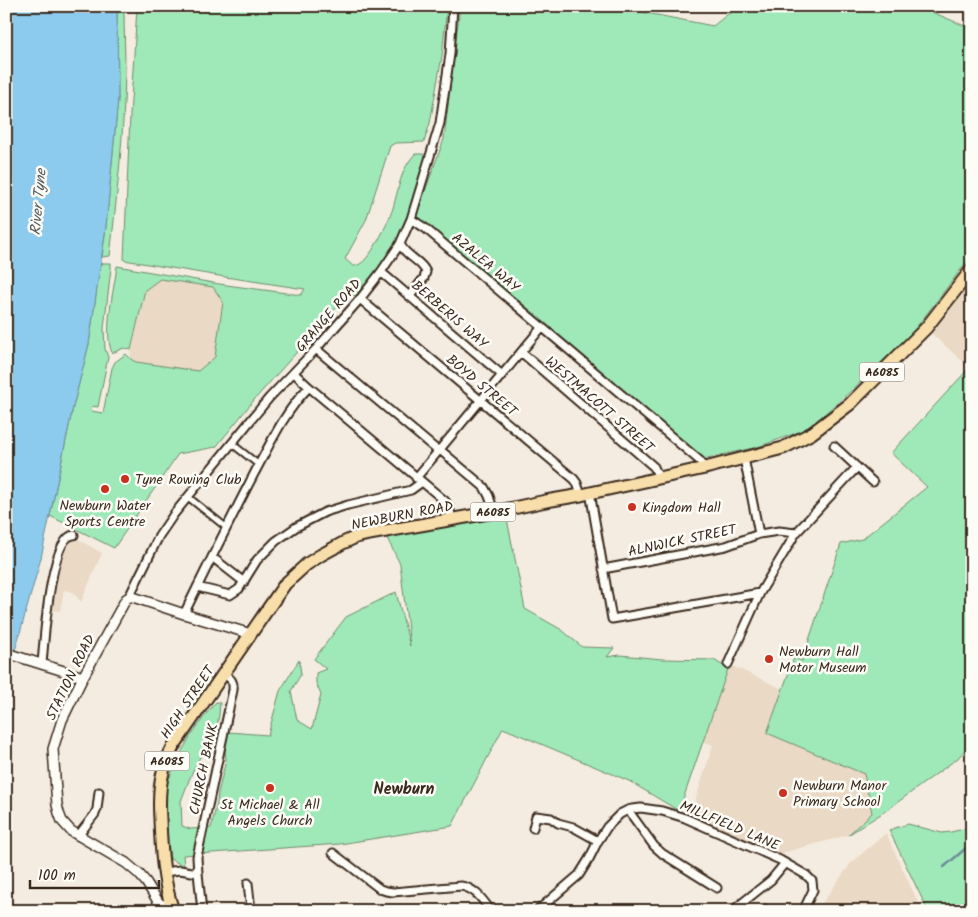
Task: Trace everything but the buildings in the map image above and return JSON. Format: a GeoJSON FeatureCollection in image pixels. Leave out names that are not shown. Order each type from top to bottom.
{"type":"FeatureCollection","features":[{"type":"Feature","properties":{"kind":"main road","name":"NEWBURN ROAD"},"geometry":{"type":"LineString","coordinates":[[251,634],[286,584],[307,564],[331,549],[356,537],[586,494],[705,468],[783,448],[812,433],[850,404],[926,328],[972,269]]}},
{"type":"Feature","properties":{"kind":"main road","name":"HIGH STREET"},"geometry":{"type":"LineString","coordinates":[[172,908],[164,872],[161,837],[159,798],[162,774],[173,747],[251,634]]}},
{"type":"Feature","properties":{"kind":"street","name":"GRANGE ROAD"},"geometry":{"type":"LineString","coordinates":[[129,597],[160,536],[174,514],[269,398],[360,299],[400,244],[411,220],[440,122],[450,54],[453,6]]}},
{"type":"Feature","properties":{"kind":"street","name":"AZALEA WAY"},"geometry":{"type":"LineString","coordinates":[[411,220],[425,228],[700,461],[705,468]]}},
{"type":"Feature","properties":{"kind":"street"},"geometry":{"type":"LineString","coordinates":[[400,244],[403,251],[423,266],[426,272],[424,278],[410,296]]}},
{"type":"Feature","properties":{"kind":"street","name":"BERBERIS WAY"},"geometry":{"type":"LineString","coordinates":[[381,272],[502,375]]}},
{"type":"Feature","properties":{"kind":"street","name":"BOYD STREET"},"geometry":{"type":"LineString","coordinates":[[360,299],[574,479],[586,494]]}},
{"type":"Feature","properties":{"kind":"street"},"geometry":{"type":"LineString","coordinates":[[197,587],[230,595],[239,589],[257,560],[276,541],[296,527],[324,512],[411,490],[439,450],[542,327]]}},
{"type":"Feature","properties":{"kind":"street"},"geometry":{"type":"LineString","coordinates":[[316,349],[484,487],[490,496],[494,512]]}},
{"type":"Feature","properties":{"kind":"street","name":"WESTMACOTT STREET"},"geometry":{"type":"LineString","coordinates":[[521,352],[654,467],[659,478]]}},
{"type":"Feature","properties":{"kind":"street"},"geometry":{"type":"LineString","coordinates":[[294,373],[445,501],[449,507],[452,520]]}},
{"type":"Feature","properties":{"kind":"street"},"geometry":{"type":"LineString","coordinates":[[184,614],[273,438],[296,402],[309,387]]}},
{"type":"Feature","properties":{"kind":"street"},"geometry":{"type":"LineString","coordinates":[[231,443],[259,465]]}},
{"type":"Feature","properties":{"kind":"street"},"geometry":{"type":"LineString","coordinates":[[834,446],[873,482]]}},
{"type":"Feature","properties":{"kind":"street"},"geometry":{"type":"LineString","coordinates":[[744,458],[759,534]]}},
{"type":"Feature","properties":{"kind":"street"},"geometry":{"type":"LineString","coordinates":[[728,664],[760,593],[796,533],[857,467]]}},
{"type":"Feature","properties":{"kind":"street"},"geometry":{"type":"LineString","coordinates":[[586,494],[612,619],[760,593]]}},
{"type":"Feature","properties":{"kind":"street"},"geometry":{"type":"LineString","coordinates":[[188,497],[226,528]]}},
{"type":"Feature","properties":{"kind":"street","name":"ALNWICK STREET"},"geometry":{"type":"LineString","coordinates":[[603,569],[726,546],[759,534],[779,531],[796,533]]}},
{"type":"Feature","properties":{"kind":"street"},"geometry":{"type":"LineString","coordinates":[[42,664],[47,608],[52,579],[59,552],[66,538],[74,535]]}},
{"type":"Feature","properties":{"kind":"street"},"geometry":{"type":"LineString","coordinates":[[212,557],[244,582]]}},
{"type":"Feature","properties":{"kind":"street"},"geometry":{"type":"LineString","coordinates":[[129,597],[251,634]]}},
{"type":"Feature","properties":{"kind":"street","name":"STATION ROAD"},"geometry":{"type":"LineString","coordinates":[[129,597],[126,599],[83,677],[62,720],[53,749],[56,798],[59,813],[71,831],[126,863],[139,874],[159,903],[172,908]]}},
{"type":"Feature","properties":{"kind":"street"},"geometry":{"type":"LineString","coordinates":[[6,653],[83,677]]}},
{"type":"Feature","properties":{"kind":"street","name":"CHURCH BANK"},"geometry":{"type":"LineString","coordinates":[[198,873],[197,857],[234,684],[224,674]]}},
{"type":"Feature","properties":{"kind":"street"},"geometry":{"type":"LineString","coordinates":[[78,836],[95,814],[100,792]]}},
{"type":"Feature","properties":{"kind":"street","name":"MILLFIELD LANE"},"geometry":{"type":"LineString","coordinates":[[628,810],[641,808],[685,818],[786,863],[806,875],[812,881],[813,890],[803,911]]}},
{"type":"Feature","properties":{"kind":"street"},"geometry":{"type":"LineString","coordinates":[[537,911],[580,874],[607,827],[620,814],[628,810],[654,846],[663,854],[717,888]]}},
{"type":"Feature","properties":{"kind":"street"},"geometry":{"type":"LineString","coordinates":[[533,828],[536,816],[551,818],[558,823],[578,829],[598,841]]}},
{"type":"Feature","properties":{"kind":"street"},"geometry":{"type":"LineString","coordinates":[[333,853],[380,889],[393,892],[467,887],[476,893],[491,911]]}},
{"type":"Feature","properties":{"kind":"street"},"geometry":{"type":"LineString","coordinates":[[732,911],[771,880],[786,863]]}},
{"type":"Feature","properties":{"kind":"street"},"geometry":{"type":"LineString","coordinates":[[164,872],[180,870],[198,873],[202,911]]}},
{"type":"Feature","properties":{"kind":"street"},"geometry":{"type":"LineString","coordinates":[[248,883],[251,911]]}},
{"type":"Feature","properties":{"kind":"shaded area"},"geometry":{"type":"Polygon","coordinates":[[[160,279],[213,287],[223,301],[215,357],[198,371],[136,362],[130,357],[145,290],[160,279]]]}},
{"type":"Feature","properties":{"kind":"shaded area"},"geometry":{"type":"Polygon","coordinates":[[[972,281],[972,365],[970,368],[931,333],[972,281]]]}},
{"type":"Feature","properties":{"kind":"shaded area"},"geometry":{"type":"Polygon","coordinates":[[[74,537],[102,553],[81,602],[73,592],[64,590],[60,611],[51,610],[61,553],[74,537]]]}},
{"type":"Feature","properties":{"kind":"shaded area","name":"Newburn Manor Primary School"},"geometry":{"type":"Polygon","coordinates":[[[728,664],[783,689],[767,733],[864,774],[872,813],[848,835],[775,855],[691,814],[713,745],[703,741],[728,669],[728,664]]]}},
{"type":"Feature","properties":{"kind":"shaded area"},"geometry":{"type":"Polygon","coordinates":[[[886,833],[922,911],[818,911],[851,863],[886,833]]]}},
{"type":"Feature","properties":{"kind":"green space"},"geometry":{"type":"Polygon","coordinates":[[[117,6],[128,6],[124,10],[125,72],[123,118],[110,256],[102,257],[118,99],[117,6]]]}},
{"type":"Feature","properties":{"kind":"green space"},"geometry":{"type":"Polygon","coordinates":[[[140,6],[447,6],[442,56],[430,123],[424,142],[395,143],[390,146],[366,220],[345,259],[355,266],[365,260],[370,254],[391,214],[406,166],[415,154],[426,155],[407,216],[396,241],[376,271],[356,295],[345,298],[254,400],[216,447],[178,454],[114,548],[50,516],[73,407],[89,344],[100,266],[103,263],[111,263],[104,328],[105,349],[108,357],[98,407],[92,406],[91,411],[103,413],[112,368],[115,362],[126,354],[136,362],[198,371],[215,357],[223,302],[213,287],[160,279],[145,290],[131,350],[124,348],[112,353],[109,322],[117,266],[219,284],[301,295],[305,289],[124,260],[130,116],[137,8],[140,6]]]}},
{"type":"Feature","properties":{"kind":"green space"},"geometry":{"type":"Polygon","coordinates":[[[460,6],[611,6],[713,26],[728,14],[744,6],[932,6],[932,12],[972,29],[972,255],[912,333],[851,391],[807,429],[758,447],[703,459],[416,216],[444,139],[460,6]]]}},
{"type":"Feature","properties":{"kind":"green space"},"geometry":{"type":"Polygon","coordinates":[[[972,365],[972,742],[958,758],[887,810],[848,835],[872,813],[864,774],[767,733],[794,658],[802,661],[841,544],[862,539],[927,487],[891,453],[972,365]]]}},
{"type":"Feature","properties":{"kind":"green space"},"geometry":{"type":"Polygon","coordinates":[[[506,514],[525,609],[562,630],[582,647],[614,648],[607,657],[620,655],[662,659],[714,660],[728,669],[679,811],[629,781],[503,728],[452,826],[340,844],[183,855],[184,866],[170,859],[166,822],[166,786],[178,758],[190,737],[216,702],[220,703],[213,748],[200,757],[181,801],[182,826],[190,829],[211,828],[226,760],[225,751],[228,732],[268,735],[280,691],[299,660],[301,674],[291,691],[297,720],[312,729],[321,695],[316,683],[316,673],[326,669],[314,659],[346,617],[396,592],[410,646],[400,564],[385,534],[506,514]]]}},
{"type":"Feature","properties":{"kind":"green space"},"geometry":{"type":"Polygon","coordinates":[[[908,824],[942,833],[972,827],[972,911],[928,911],[889,830],[908,824]]]}},
{"type":"Feature","properties":{"kind":"water","name":"River Tyne"},"geometry":{"type":"Polygon","coordinates":[[[6,6],[117,6],[118,99],[106,227],[89,344],[73,407],[41,558],[6,678],[6,6]]]}},
{"type":"Feature","properties":{"kind":"waterway"},"geometry":{"type":"LineString","coordinates":[[944,867],[972,843]]}},
{"type":"Feature","properties":{"kind":"place","name":"Tyne Rowing Club"},"geometry":{"type":"Point","coordinates":[125,479]}},
{"type":"Feature","properties":{"kind":"place","name":"Newburn Water Sports Centre"},"geometry":{"type":"Point","coordinates":[105,489]}},
{"type":"Feature","properties":{"kind":"place","name":"Kingdom Hall"},"geometry":{"type":"Point","coordinates":[632,507]}},
{"type":"Feature","properties":{"kind":"place","name":"Newburn Hall Motor Museum"},"geometry":{"type":"Point","coordinates":[769,659]}},
{"type":"Feature","properties":{"kind":"place","name":"St Michael & All Angels Church"},"geometry":{"type":"Point","coordinates":[270,788]}},
{"type":"Feature","properties":{"kind":"place","name":"Newburn Manor Primary School"},"geometry":{"type":"Point","coordinates":[783,793]}},
{"type":"Feature","properties":{"kind":"district","name":"Newburn"},"geometry":{"type":"Point","coordinates":[404,788]}}]}
